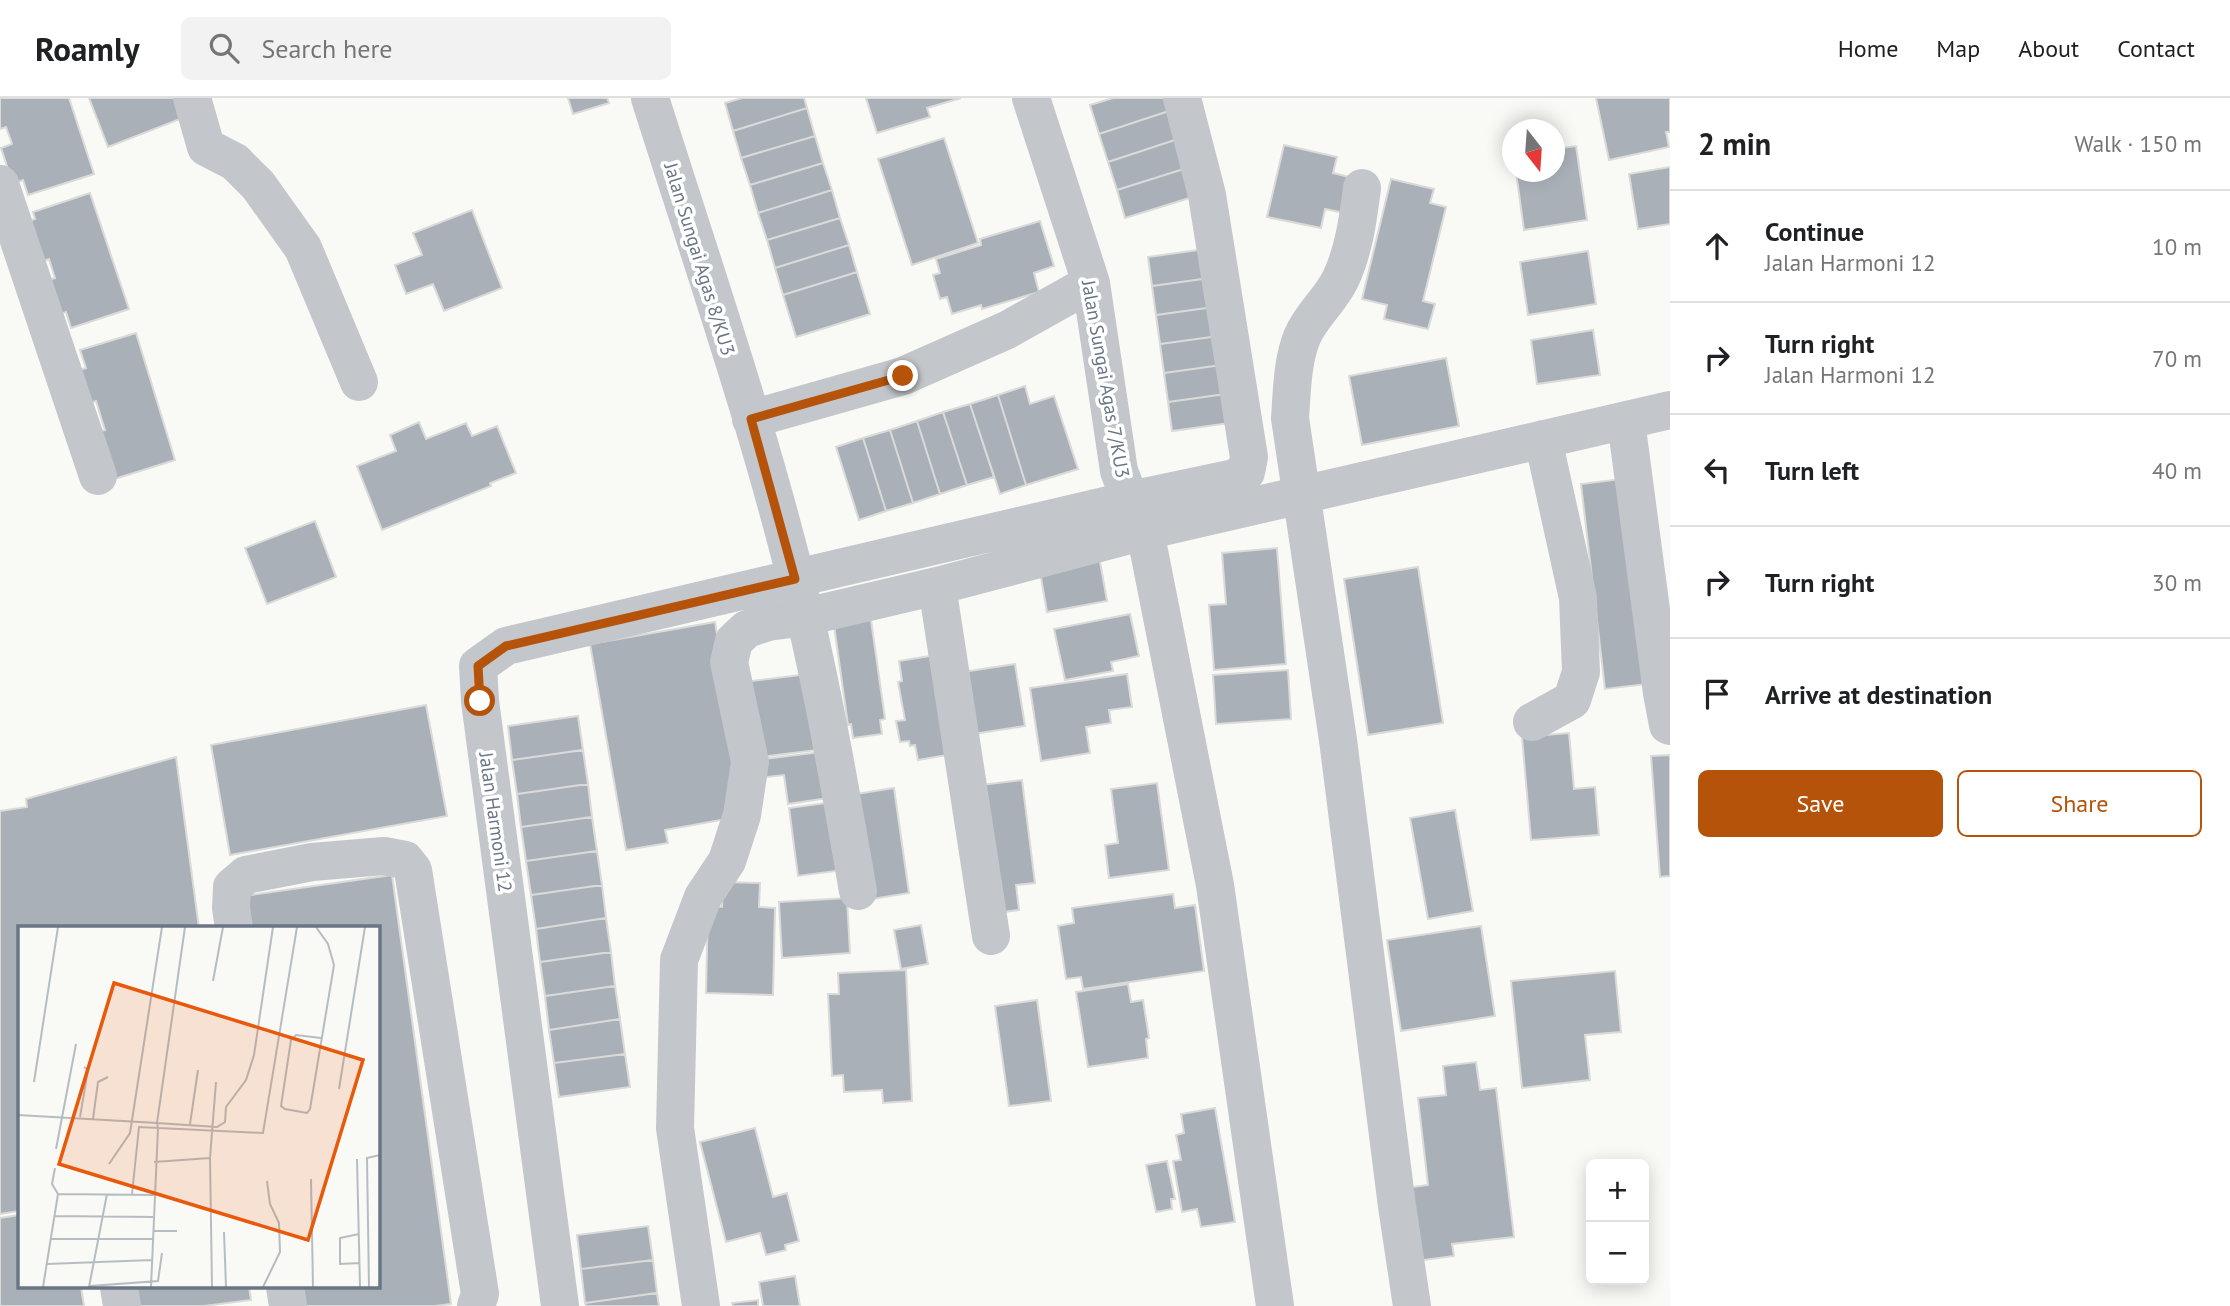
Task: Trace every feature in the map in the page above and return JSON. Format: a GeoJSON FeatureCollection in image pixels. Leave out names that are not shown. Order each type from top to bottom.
{"type":"FeatureCollection","features":[{"type":"Feature","properties":{"kind":"street"},"geometry":{"type":"LineString","coordinates":[[192,98],[206,147],[235,162],[258,185],[303,248],[359,382]]}},
{"type":"Feature","properties":{"kind":"street","name":"Jalan Sungai Agas 8/KU3"},"geometry":{"type":"LineString","coordinates":[[650,98],[751,419],[805,617],[835,755],[858,891]]}},
{"type":"Feature","properties":{"kind":"street","name":"Jalan Sungai Agas 7/KU3"},"geometry":{"type":"LineString","coordinates":[[1031,98],[1091,283],[1119,471],[1137,516],[1215,885],[1275,1306]]}},
{"type":"Feature","properties":{"kind":"street"},"geometry":{"type":"LineString","coordinates":[[701,1306],[675,1128],[679,960],[703,897],[727,861],[742,815],[750,762],[729,662],[734,641],[747,629],[758,626],[937,586],[1137,516],[1246,472],[1249,457],[1207,195],[1182,98]]}},
{"type":"Feature","properties":{"kind":"street"},"geometry":{"type":"LineString","coordinates":[[0,184],[98,476]]}},
{"type":"Feature","properties":{"kind":"street"},"geometry":{"type":"LineString","coordinates":[[1362,188],[1355,237],[1340,280],[1301,338],[1293,370],[1290,418],[1338,740],[1412,1306]]}},
{"type":"Feature","properties":{"kind":"street"},"geometry":{"type":"LineString","coordinates":[[751,419],[903,376],[1007,330],[1091,283]]}},
{"type":"Feature","properties":{"kind":"street"},"geometry":{"type":"LineString","coordinates":[[795,579],[1137,516],[1301,496],[1670,410]]}},
{"type":"Feature","properties":{"kind":"street"},"geometry":{"type":"LineString","coordinates":[[1626,421],[1662,693],[1670,726]]}},
{"type":"Feature","properties":{"kind":"street"},"geometry":{"type":"LineString","coordinates":[[1532,722],[1572,700],[1581,672],[1578,598],[1543,439]]}},
{"type":"Feature","properties":{"kind":"street","name":"Jalan Harmoni 12"},"geometry":{"type":"LineString","coordinates":[[560,1306],[483,729],[478,666],[506,646],[795,579]]}},
{"type":"Feature","properties":{"kind":"street"},"geometry":{"type":"LineString","coordinates":[[937,586],[991,936]]}},
{"type":"Feature","properties":{"kind":"street"},"geometry":{"type":"LineString","coordinates":[[234,926],[232,887],[246,875],[312,862],[384,856],[405,860],[413,870],[480,1294],[476,1306]]}},
{"type":"Feature","properties":{"kind":"street"},"geometry":{"type":"LineString","coordinates":[[119,1288],[122,1306]]}},
{"type":"Feature","properties":{"kind":"street"},"geometry":{"type":"LineString","coordinates":[[285,1288],[288,1306]]}},
{"type":"Feature","properties":{"kind":"building"},"geometry":{"type":"Polygon","coordinates":[[[0,98],[69,98],[94,174],[28,195],[23,180],[13,184],[1,148],[12,144],[6,127],[0,129],[0,98]]]}},
{"type":"Feature","properties":{"kind":"building"},"geometry":{"type":"Polygon","coordinates":[[[89,98],[187,98],[193,114],[108,147],[89,98]]]}},
{"type":"Feature","properties":{"kind":"building"},"geometry":{"type":"Polygon","coordinates":[[[568,98],[607,98],[609,103],[573,114],[568,98]]]}},
{"type":"Feature","properties":{"kind":"building"},"geometry":{"type":"Polygon","coordinates":[[[742,98],[804,98],[807,108],[733,131],[725,103],[742,98]]]}},
{"type":"Feature","properties":{"kind":"building"},"geometry":{"type":"Polygon","coordinates":[[[866,98],[961,98],[927,108],[930,117],[877,133],[866,98]]]}},
{"type":"Feature","properties":{"kind":"building"},"geometry":{"type":"Polygon","coordinates":[[[1113,98],[1168,98],[1172,110],[1099,134],[1090,105],[1113,98]]]}},
{"type":"Feature","properties":{"kind":"building"},"geometry":{"type":"Polygon","coordinates":[[[1596,98],[1670,98],[1670,132],[1666,132],[1669,147],[1609,160],[1596,98]]]}},
{"type":"Feature","properties":{"kind":"building"},"geometry":{"type":"Polygon","coordinates":[[[807,108],[815,136],[741,158],[733,131],[807,108]]]}},
{"type":"Feature","properties":{"kind":"building"},"geometry":{"type":"Polygon","coordinates":[[[1172,110],[1181,138],[1108,162],[1099,134],[1172,110]]]}},
{"type":"Feature","properties":{"kind":"building"},"geometry":{"type":"Polygon","coordinates":[[[815,136],[823,163],[750,185],[741,158],[815,136]]]}},
{"type":"Feature","properties":{"kind":"building"},"geometry":{"type":"Polygon","coordinates":[[[944,138],[978,243],[912,265],[878,159],[944,138]]]}},
{"type":"Feature","properties":{"kind":"building"},"geometry":{"type":"Polygon","coordinates":[[[1181,138],[1190,167],[1117,190],[1108,162],[1181,138]]]}},
{"type":"Feature","properties":{"kind":"building"},"geometry":{"type":"Polygon","coordinates":[[[1284,145],[1337,157],[1333,173],[1353,178],[1345,213],[1325,209],[1321,228],[1267,217],[1284,145]]]}},
{"type":"Feature","properties":{"kind":"building"},"geometry":{"type":"Polygon","coordinates":[[[1576,146],[1587,220],[1524,230],[1517,182],[1565,182],[1565,148],[1576,146]]]}},
{"type":"Feature","properties":{"kind":"building"},"geometry":{"type":"Polygon","coordinates":[[[823,163],[832,190],[758,213],[750,185],[823,163]]]}},
{"type":"Feature","properties":{"kind":"building"},"geometry":{"type":"Polygon","coordinates":[[[1190,167],[1199,195],[1125,218],[1117,190],[1190,167]]]}},
{"type":"Feature","properties":{"kind":"building"},"geometry":{"type":"Polygon","coordinates":[[[1670,167],[1670,224],[1638,229],[1629,174],[1670,167]]]}},
{"type":"Feature","properties":{"kind":"building"},"geometry":{"type":"Polygon","coordinates":[[[1391,179],[1434,189],[1430,203],[1446,207],[1423,301],[1435,304],[1428,329],[1384,319],[1387,305],[1362,299],[1391,179]]]}},
{"type":"Feature","properties":{"kind":"building"},"geometry":{"type":"Polygon","coordinates":[[[832,190],[840,218],[767,240],[758,213],[832,190]]]}},
{"type":"Feature","properties":{"kind":"building"},"geometry":{"type":"Polygon","coordinates":[[[90,193],[129,309],[71,328],[66,312],[51,317],[40,283],[55,278],[49,259],[35,264],[22,224],[35,219],[33,212],[90,193]]]}},
{"type":"Feature","properties":{"kind":"building"},"geometry":{"type":"Polygon","coordinates":[[[472,210],[502,288],[444,311],[433,284],[406,294],[395,265],[422,255],[413,233],[472,210]]]}},
{"type":"Feature","properties":{"kind":"building"},"geometry":{"type":"Polygon","coordinates":[[[840,218],[849,245],[775,268],[767,240],[840,218]]]}},
{"type":"Feature","properties":{"kind":"building"},"geometry":{"type":"Polygon","coordinates":[[[1040,221],[1054,266],[1034,273],[1039,292],[982,309],[981,305],[952,314],[947,297],[940,299],[933,275],[940,273],[936,259],[981,245],[980,239],[1040,221]]]}},
{"type":"Feature","properties":{"kind":"building"},"geometry":{"type":"Polygon","coordinates":[[[849,245],[857,272],[783,295],[775,268],[849,245]]]}},
{"type":"Feature","properties":{"kind":"building"},"geometry":{"type":"Polygon","coordinates":[[[1213,248],[1217,277],[1152,286],[1148,257],[1213,248]]]}},
{"type":"Feature","properties":{"kind":"building"},"geometry":{"type":"Polygon","coordinates":[[[1588,251],[1596,304],[1528,315],[1520,262],[1588,251]]]}},
{"type":"Feature","properties":{"kind":"building"},"geometry":{"type":"Polygon","coordinates":[[[857,272],[870,314],[796,337],[783,295],[857,272]]]}},
{"type":"Feature","properties":{"kind":"building"},"geometry":{"type":"Polygon","coordinates":[[[1217,277],[1221,306],[1156,315],[1152,286],[1217,277]]]}},
{"type":"Feature","properties":{"kind":"building"},"geometry":{"type":"Polygon","coordinates":[[[1221,306],[1226,335],[1160,344],[1156,315],[1221,306]]]}},
{"type":"Feature","properties":{"kind":"building"},"geometry":{"type":"Polygon","coordinates":[[[1593,330],[1600,375],[1537,384],[1531,340],[1593,330]]]}},
{"type":"Feature","properties":{"kind":"building"},"geometry":{"type":"Polygon","coordinates":[[[136,333],[175,460],[105,482],[90,434],[105,430],[96,401],[80,406],[70,373],[86,368],[80,350],[136,333]]]}},
{"type":"Feature","properties":{"kind":"building"},"geometry":{"type":"Polygon","coordinates":[[[1226,335],[1229,364],[1164,373],[1160,344],[1226,335]]]}},
{"type":"Feature","properties":{"kind":"building"},"geometry":{"type":"Polygon","coordinates":[[[1446,358],[1459,426],[1362,445],[1349,376],[1446,358]]]}},
{"type":"Feature","properties":{"kind":"building"},"geometry":{"type":"Polygon","coordinates":[[[1229,364],[1233,393],[1168,402],[1164,373],[1229,364]]]}},
{"type":"Feature","properties":{"kind":"building"},"geometry":{"type":"Polygon","coordinates":[[[1025,386],[1030,404],[1054,396],[1078,469],[1026,485],[998,395],[1025,386]]]}},
{"type":"Feature","properties":{"kind":"building"},"geometry":{"type":"Polygon","coordinates":[[[1233,393],[1237,422],[1172,431],[1168,402],[1233,393]]]}},
{"type":"Feature","properties":{"kind":"building"},"geometry":{"type":"Polygon","coordinates":[[[998,395],[1026,485],[1000,494],[970,404],[998,395]]]}},
{"type":"Feature","properties":{"kind":"building"},"geometry":{"type":"Polygon","coordinates":[[[970,404],[994,477],[967,485],[943,412],[970,404]]]}},
{"type":"Feature","properties":{"kind":"building"},"geometry":{"type":"Polygon","coordinates":[[[943,412],[967,485],[940,494],[917,421],[943,412]]]}},
{"type":"Feature","properties":{"kind":"building"},"geometry":{"type":"Polygon","coordinates":[[[917,421],[940,494],[913,503],[890,430],[917,421]]]}},
{"type":"Feature","properties":{"kind":"building"},"geometry":{"type":"Polygon","coordinates":[[[419,422],[426,439],[466,423],[472,436],[497,426],[516,473],[490,483],[491,486],[382,530],[357,466],[396,451],[390,435],[419,422]]]}},
{"type":"Feature","properties":{"kind":"building"},"geometry":{"type":"Polygon","coordinates":[[[890,430],[913,503],[886,511],[863,438],[890,430]]]}},
{"type":"Feature","properties":{"kind":"building"},"geometry":{"type":"Polygon","coordinates":[[[863,438],[886,511],[859,520],[836,447],[863,438]]]}},
{"type":"Feature","properties":{"kind":"building"},"geometry":{"type":"Polygon","coordinates":[[[1621,479],[1647,684],[1605,689],[1581,484],[1621,479]]]}},
{"type":"Feature","properties":{"kind":"building"},"geometry":{"type":"Polygon","coordinates":[[[315,521],[336,577],[267,604],[245,548],[315,521]]]}},
{"type":"Feature","properties":{"kind":"building"},"geometry":{"type":"Polygon","coordinates":[[[1277,548],[1286,664],[1214,670],[1209,605],[1226,604],[1222,553],[1277,548]]]}},
{"type":"Feature","properties":{"kind":"building"},"geometry":{"type":"Polygon","coordinates":[[[1099,556],[1107,601],[1047,612],[1039,566],[1099,556]]]}},
{"type":"Feature","properties":{"kind":"building"},"geometry":{"type":"Polygon","coordinates":[[[1418,567],[1443,723],[1368,735],[1344,579],[1418,567]]]}},
{"type":"Feature","properties":{"kind":"building"},"geometry":{"type":"Polygon","coordinates":[[[870,613],[885,719],[880,720],[882,734],[853,738],[851,724],[848,725],[833,618],[870,613]]]}},
{"type":"Feature","properties":{"kind":"building"},"geometry":{"type":"Polygon","coordinates":[[[1130,614],[1139,656],[1111,662],[1113,671],[1065,680],[1054,629],[1130,614]]]}},
{"type":"Feature","properties":{"kind":"building"},"geometry":{"type":"Polygon","coordinates":[[[715,622],[738,759],[743,816],[665,830],[668,843],[626,850],[590,644],[715,622]]]}},
{"type":"Feature","properties":{"kind":"building"},"geometry":{"type":"Polygon","coordinates":[[[930,656],[947,755],[918,760],[915,745],[910,746],[909,741],[900,742],[896,721],[905,720],[898,682],[902,681],[899,661],[930,656]]]}},
{"type":"Feature","properties":{"kind":"building"},"geometry":{"type":"Polygon","coordinates":[[[1015,664],[1025,726],[973,734],[963,672],[1015,664]]]}},
{"type":"Feature","properties":{"kind":"building"},"geometry":{"type":"Polygon","coordinates":[[[1288,670],[1291,719],[1216,724],[1213,675],[1288,670]]]}},
{"type":"Feature","properties":{"kind":"building"},"geometry":{"type":"Polygon","coordinates":[[[808,674],[817,750],[760,757],[751,681],[808,674]]]}},
{"type":"Feature","properties":{"kind":"building"},"geometry":{"type":"Polygon","coordinates":[[[1127,674],[1132,707],[1109,710],[1111,723],[1086,727],[1090,753],[1041,761],[1030,688],[1127,674]]]}},
{"type":"Feature","properties":{"kind":"building"},"geometry":{"type":"Polygon","coordinates":[[[426,705],[447,816],[230,855],[211,745],[426,705]]]}},
{"type":"Feature","properties":{"kind":"building"},"geometry":{"type":"Polygon","coordinates":[[[578,716],[583,750],[512,760],[508,726],[578,716]]]}},
{"type":"Feature","properties":{"kind":"building"},"geometry":{"type":"Polygon","coordinates":[[[1569,733],[1574,789],[1595,787],[1599,835],[1531,840],[1522,737],[1569,733]]]}},
{"type":"Feature","properties":{"kind":"building"},"geometry":{"type":"Polygon","coordinates":[[[583,750],[588,784],[517,794],[512,760],[583,750]]]}},
{"type":"Feature","properties":{"kind":"building"},"geometry":{"type":"Polygon","coordinates":[[[829,751],[835,797],[788,804],[784,775],[758,778],[756,760],[829,751]]]}},
{"type":"Feature","properties":{"kind":"building"},"geometry":{"type":"Polygon","coordinates":[[[1670,755],[1670,876],[1660,877],[1651,756],[1670,755]]]}},
{"type":"Feature","properties":{"kind":"building"},"geometry":{"type":"Polygon","coordinates":[[[176,757],[199,926],[18,926],[18,1211],[0,1214],[0,811],[27,807],[26,799],[176,757]]]}},
{"type":"Feature","properties":{"kind":"building"},"geometry":{"type":"Polygon","coordinates":[[[1022,780],[1035,883],[1016,885],[1019,910],[988,914],[972,786],[1022,780]]]}},
{"type":"Feature","properties":{"kind":"building"},"geometry":{"type":"Polygon","coordinates":[[[1157,783],[1169,870],[1109,878],[1105,845],[1118,843],[1111,789],[1157,783]]]}},
{"type":"Feature","properties":{"kind":"building"},"geometry":{"type":"Polygon","coordinates":[[[588,784],[592,817],[521,827],[517,794],[588,784]]]}},
{"type":"Feature","properties":{"kind":"building"},"geometry":{"type":"Polygon","coordinates":[[[894,788],[909,893],[872,899],[856,794],[894,788]]]}},
{"type":"Feature","properties":{"kind":"building"},"geometry":{"type":"Polygon","coordinates":[[[833,802],[843,870],[798,876],[789,808],[833,802]]]}},
{"type":"Feature","properties":{"kind":"building"},"geometry":{"type":"Polygon","coordinates":[[[1455,810],[1473,911],[1428,919],[1410,818],[1455,810]]]}},
{"type":"Feature","properties":{"kind":"building"},"geometry":{"type":"Polygon","coordinates":[[[592,817],[597,851],[526,861],[521,827],[592,817]]]}},
{"type":"Feature","properties":{"kind":"building"},"geometry":{"type":"Polygon","coordinates":[[[597,851],[602,885],[531,895],[526,861],[597,851]]]}},
{"type":"Feature","properties":{"kind":"building"},"geometry":{"type":"Polygon","coordinates":[[[392,875],[451,1304],[292,1306],[290,1288],[380,1288],[380,926],[241,926],[237,897],[392,875]]]}},
{"type":"Feature","properties":{"kind":"building"},"geometry":{"type":"Polygon","coordinates":[[[723,882],[760,883],[759,907],[775,908],[773,995],[706,993],[708,906],[722,907],[723,882]]]}},
{"type":"Feature","properties":{"kind":"building"},"geometry":{"type":"Polygon","coordinates":[[[602,885],[606,918],[536,929],[531,895],[602,885]]]}},
{"type":"Feature","properties":{"kind":"building"},"geometry":{"type":"Polygon","coordinates":[[[1173,894],[1175,908],[1195,905],[1204,971],[1083,989],[1081,977],[1066,979],[1058,926],[1074,923],[1072,908],[1173,894]]]}},
{"type":"Feature","properties":{"kind":"building"},"geometry":{"type":"Polygon","coordinates":[[[847,898],[850,953],[782,958],[779,902],[847,898]]]}},
{"type":"Feature","properties":{"kind":"building"},"geometry":{"type":"Polygon","coordinates":[[[606,918],[611,952],[540,962],[536,929],[606,918]]]}},
{"type":"Feature","properties":{"kind":"building"},"geometry":{"type":"Polygon","coordinates":[[[921,925],[928,964],[901,969],[894,930],[921,925]]]}},
{"type":"Feature","properties":{"kind":"building"},"geometry":{"type":"Polygon","coordinates":[[[1481,926],[1495,1016],[1401,1031],[1387,940],[1481,926]]]}},
{"type":"Feature","properties":{"kind":"building"},"geometry":{"type":"Polygon","coordinates":[[[611,952],[615,986],[545,996],[540,962],[611,952]]]}},
{"type":"Feature","properties":{"kind":"building"},"geometry":{"type":"Polygon","coordinates":[[[906,970],[912,1101],[883,1103],[882,1090],[844,1092],[843,1075],[832,1076],[828,994],[839,994],[838,973],[906,970]]]}},
{"type":"Feature","properties":{"kind":"building"},"geometry":{"type":"Polygon","coordinates":[[[1615,971],[1621,1032],[1585,1035],[1590,1080],[1522,1088],[1511,981],[1615,971]]]}},
{"type":"Feature","properties":{"kind":"building"},"geometry":{"type":"Polygon","coordinates":[[[1128,984],[1131,1002],[1143,1000],[1149,1038],[1146,1039],[1148,1058],[1088,1067],[1076,992],[1128,984]]]}},
{"type":"Feature","properties":{"kind":"building"},"geometry":{"type":"Polygon","coordinates":[[[615,986],[620,1019],[549,1030],[545,996],[615,986]]]}},
{"type":"Feature","properties":{"kind":"building"},"geometry":{"type":"Polygon","coordinates":[[[1037,1000],[1051,1101],[1009,1106],[995,1006],[1037,1000]]]}},
{"type":"Feature","properties":{"kind":"building"},"geometry":{"type":"Polygon","coordinates":[[[620,1019],[625,1054],[554,1063],[549,1030],[620,1019]]]}},
{"type":"Feature","properties":{"kind":"building"},"geometry":{"type":"Polygon","coordinates":[[[625,1054],[630,1087],[559,1097],[554,1063],[625,1054]]]}},
{"type":"Feature","properties":{"kind":"building"},"geometry":{"type":"Polygon","coordinates":[[[1476,1062],[1480,1090],[1496,1088],[1514,1237],[1452,1244],[1454,1256],[1393,1264],[1384,1191],[1428,1185],[1418,1098],[1446,1095],[1443,1066],[1476,1062]]]}},
{"type":"Feature","properties":{"kind":"building"},"geometry":{"type":"Polygon","coordinates":[[[1215,1108],[1235,1222],[1201,1227],[1197,1209],[1182,1212],[1173,1161],[1181,1160],[1176,1135],[1184,1133],[1181,1114],[1215,1108]]]}},
{"type":"Feature","properties":{"kind":"building"},"geometry":{"type":"Polygon","coordinates":[[[755,1128],[773,1197],[787,1193],[799,1241],[785,1245],[786,1250],[766,1255],[760,1233],[726,1242],[700,1142],[755,1128]]]}},
{"type":"Feature","properties":{"kind":"building"},"geometry":{"type":"Polygon","coordinates":[[[1167,1161],[1175,1199],[1171,1199],[1172,1209],[1156,1212],[1146,1165],[1167,1161]]]}},
{"type":"Feature","properties":{"kind":"building"},"geometry":{"type":"Polygon","coordinates":[[[18,1215],[18,1288],[81,1288],[84,1306],[0,1306],[0,1218],[18,1215]]]}},
{"type":"Feature","properties":{"kind":"building"},"geometry":{"type":"Polygon","coordinates":[[[648,1226],[653,1260],[581,1269],[577,1235],[648,1226]]]}},
{"type":"Feature","properties":{"kind":"building"},"geometry":{"type":"Polygon","coordinates":[[[653,1260],[657,1293],[585,1303],[581,1269],[653,1260]]]}},
{"type":"Feature","properties":{"kind":"building"},"geometry":{"type":"Polygon","coordinates":[[[795,1276],[800,1306],[763,1306],[759,1282],[795,1276]]]}},
{"type":"Feature","properties":{"kind":"building"},"geometry":{"type":"Polygon","coordinates":[[[128,1288],[249,1288],[251,1300],[204,1306],[131,1306],[128,1288]]]}},
{"type":"Feature","properties":{"kind":"building"},"geometry":{"type":"Polygon","coordinates":[[[657,1293],[659,1306],[586,1306],[585,1303],[657,1293]]]}},
{"type":"Feature","properties":{"kind":"building"},"geometry":{"type":"Polygon","coordinates":[[[758,1300],[758,1306],[733,1306],[732,1303],[758,1300]]]}},
{"type":"Feature","properties":{"kind":"route"},"geometry":{"type":"LineString","coordinates":[[480,701],[478,666],[506,646],[795,579],[751,419],[903,376]]}}]}
